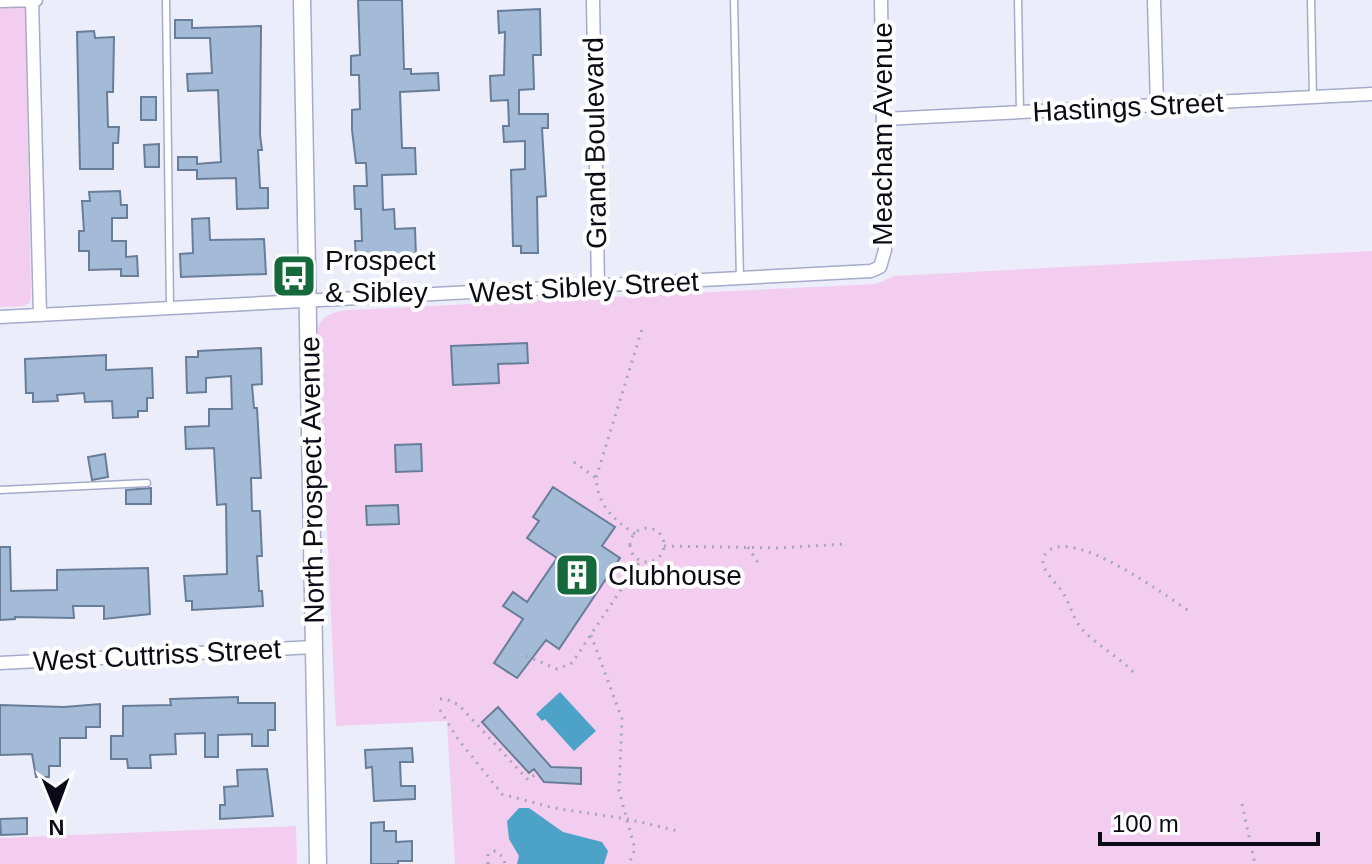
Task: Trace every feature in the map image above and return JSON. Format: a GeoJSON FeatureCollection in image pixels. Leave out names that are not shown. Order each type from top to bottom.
{"type":"FeatureCollection","features":[{"type":"Feature","properties":{"kind":"street"},"geometry":{"type":"LineString","coordinates":[[0,1],[33,0],[40,315]]}},
{"type":"Feature","properties":{"kind":"street","name":"North Prospect Avenue"},"geometry":{"type":"LineString","coordinates":[[302,0],[318,864]]}},
{"type":"Feature","properties":{"kind":"street","name":"Grand Boulevard"},"geometry":{"type":"LineString","coordinates":[[593,0],[598,286]]}},
{"type":"Feature","properties":{"kind":"street","name":"Meacham Avenue"},"geometry":{"type":"LineString","coordinates":[[880,267],[885,250],[881,0]]}},
{"type":"Feature","properties":{"kind":"street"},"geometry":{"type":"LineString","coordinates":[[1154,0],[1157,105]]}},
{"type":"Feature","properties":{"kind":"street","name":"Hastings Street"},"geometry":{"type":"LineString","coordinates":[[884,119],[1372,94]]}},
{"type":"Feature","properties":{"kind":"street","name":"West Sibley Street"},"geometry":{"type":"LineString","coordinates":[[0,317],[861,274],[880,267]]}},
{"type":"Feature","properties":{"kind":"street","name":"West Cuttriss Street"},"geometry":{"type":"LineString","coordinates":[[0,663],[315,647]]}},
{"type":"Feature","properties":{"kind":"lane"},"geometry":{"type":"LineString","coordinates":[[166,0],[170,308]]}},
{"type":"Feature","properties":{"kind":"lane"},"geometry":{"type":"LineString","coordinates":[[734,0],[740,280]]}},
{"type":"Feature","properties":{"kind":"lane"},"geometry":{"type":"LineString","coordinates":[[1018,0],[1020,112]]}},
{"type":"Feature","properties":{"kind":"lane"},"geometry":{"type":"LineString","coordinates":[[1311,0],[1313,97]]}},
{"type":"Feature","properties":{"kind":"lane"},"geometry":{"type":"LineString","coordinates":[[0,490],[147,483]]}},
{"type":"Feature","properties":{"kind":"path"},"geometry":{"type":"LineString","coordinates":[[635,534],[607,511],[600,499],[596,478],[642,329]]}},
{"type":"Feature","properties":{"kind":"path"},"geometry":{"type":"LineString","coordinates":[[574,462],[596,478]]}},
{"type":"Feature","properties":{"kind":"path"},"geometry":{"type":"LineString","coordinates":[[645,529],[656,531],[661,535],[664,546],[656,560],[640,561],[631,548],[635,534],[645,529]]}},
{"type":"Feature","properties":{"kind":"path"},"geometry":{"type":"LineString","coordinates":[[664,546],[820,547],[845,544]]}},
{"type":"Feature","properties":{"kind":"path"},"geometry":{"type":"LineString","coordinates":[[1133,672],[1077,622],[1066,597],[1045,570],[1042,562],[1044,555],[1064,546],[1085,551],[1121,567],[1189,611]]}},
{"type":"Feature","properties":{"kind":"path"},"geometry":{"type":"LineString","coordinates":[[748,547],[760,566]]}},
{"type":"Feature","properties":{"kind":"path"},"geometry":{"type":"LineString","coordinates":[[526,656],[549,668],[562,669],[572,663],[640,561]]}},
{"type":"Feature","properties":{"kind":"path"},"geometry":{"type":"LineString","coordinates":[[591,635],[622,719],[619,777],[622,804],[635,849],[629,864]]}},
{"type":"Feature","properties":{"kind":"path"},"geometry":{"type":"LineString","coordinates":[[440,699],[459,705],[528,780],[537,773]]}},
{"type":"Feature","properties":{"kind":"path"},"geometry":{"type":"LineString","coordinates":[[440,710],[458,739],[502,794],[554,808],[627,819],[678,831]]}},
{"type":"Feature","properties":{"kind":"path"},"geometry":{"type":"LineString","coordinates":[[1242,804],[1255,864]]}},
{"type":"Feature","properties":{"kind":"path"},"geometry":{"type":"LineString","coordinates":[[488,864],[488,854],[495,851],[503,857],[505,864]]}},
{"type":"Feature","properties":{"kind":"shaded area"},"geometry":{"type":"Polygon","coordinates":[[[0,0],[25,0],[31,297],[24,306],[0,307],[0,0]]]}},
{"type":"Feature","properties":{"kind":"shaded area"},"geometry":{"type":"Polygon","coordinates":[[[1372,251],[1372,864],[455,864],[447,721],[336,726],[318,329],[322,320],[330,315],[349,310],[876,284],[894,276],[1372,251]]]}},
{"type":"Feature","properties":{"kind":"shaded area"},"geometry":{"type":"Polygon","coordinates":[[[296,826],[297,864],[0,864],[0,838],[296,826]]]}},
{"type":"Feature","properties":{"kind":"water"},"geometry":{"type":"Polygon","coordinates":[[[560,692],[596,731],[574,751],[545,719],[542,721],[536,714],[560,692]]]}},
{"type":"Feature","properties":{"kind":"water"},"geometry":{"type":"Polygon","coordinates":[[[519,808],[529,808],[563,832],[602,842],[608,851],[604,864],[517,864],[519,856],[509,839],[507,821],[519,808]]]}},
{"type":"Feature","properties":{"kind":"building"},"geometry":{"type":"Polygon","coordinates":[[[358,0],[402,0],[404,69],[411,69],[411,74],[438,73],[439,90],[400,92],[402,148],[415,148],[416,174],[382,175],[383,210],[394,209],[395,229],[415,228],[416,257],[395,257],[395,261],[356,262],[355,241],[362,241],[361,209],[355,209],[354,186],[367,186],[366,163],[356,163],[352,130],[352,110],[360,109],[359,75],[351,75],[351,56],[360,55],[358,0]]]}},
{"type":"Feature","properties":{"kind":"building"},"geometry":{"type":"Polygon","coordinates":[[[540,9],[541,55],[533,55],[534,89],[519,90],[519,114],[548,114],[548,128],[542,128],[546,196],[537,197],[538,253],[521,253],[521,246],[513,246],[511,170],[525,169],[525,141],[504,142],[503,126],[509,126],[508,100],[491,101],[490,76],[504,75],[505,32],[499,33],[498,11],[540,9]]]}},
{"type":"Feature","properties":{"kind":"building"},"geometry":{"type":"Polygon","coordinates":[[[175,20],[192,20],[192,28],[261,26],[262,150],[258,150],[260,188],[268,188],[268,208],[237,209],[236,178],[197,179],[197,170],[178,170],[178,157],[197,157],[197,164],[221,162],[218,90],[188,91],[187,74],[212,73],[210,38],[175,38],[175,20]]]}},
{"type":"Feature","properties":{"kind":"building"},"geometry":{"type":"Polygon","coordinates":[[[94,31],[95,38],[114,37],[113,92],[107,92],[108,127],[119,127],[118,143],[113,143],[113,169],[80,169],[77,32],[94,31]]]}},
{"type":"Feature","properties":{"kind":"building"},"geometry":{"type":"Polygon","coordinates":[[[141,97],[156,97],[156,120],[141,120],[141,97]]]}},
{"type":"Feature","properties":{"kind":"building"},"geometry":{"type":"Polygon","coordinates":[[[159,144],[159,167],[145,167],[144,145],[159,144]]]}},
{"type":"Feature","properties":{"kind":"building"},"geometry":{"type":"Polygon","coordinates":[[[120,191],[121,205],[127,205],[127,218],[112,218],[112,241],[126,241],[126,257],[137,256],[138,276],[121,276],[121,269],[89,270],[89,251],[79,251],[79,231],[84,231],[82,201],[90,201],[89,192],[120,191]]]}},
{"type":"Feature","properties":{"kind":"building"},"geometry":{"type":"Polygon","coordinates":[[[209,218],[210,240],[264,239],[266,274],[181,277],[180,254],[193,253],[192,219],[209,218]]]}},
{"type":"Feature","properties":{"kind":"building"},"geometry":{"type":"Polygon","coordinates":[[[527,343],[528,363],[498,364],[499,383],[453,385],[451,346],[527,343]]]}},
{"type":"Feature","properties":{"kind":"building"},"geometry":{"type":"Polygon","coordinates":[[[261,348],[262,384],[252,385],[254,408],[257,408],[261,478],[251,478],[252,511],[260,511],[262,556],[257,556],[263,606],[192,610],[192,601],[186,601],[184,576],[227,574],[226,504],[217,505],[214,448],[186,449],[185,427],[209,426],[209,409],[232,409],[231,376],[206,378],[206,392],[187,393],[186,357],[198,357],[198,351],[261,348]]]}},
{"type":"Feature","properties":{"kind":"building"},"geometry":{"type":"Polygon","coordinates":[[[106,355],[106,370],[152,368],[153,398],[147,398],[147,411],[138,411],[138,417],[113,418],[112,401],[85,402],[84,393],[57,395],[58,401],[33,402],[33,393],[26,393],[25,359],[106,355]]]}},
{"type":"Feature","properties":{"kind":"building"},"geometry":{"type":"Polygon","coordinates":[[[421,444],[422,471],[396,472],[395,445],[421,444]]]}},
{"type":"Feature","properties":{"kind":"building"},"geometry":{"type":"Polygon","coordinates":[[[105,454],[108,477],[92,480],[88,457],[105,454]]]}},
{"type":"Feature","properties":{"kind":"building","name":"Clubhouse"},"geometry":{"type":"Polygon","coordinates":[[[553,487],[615,527],[602,546],[620,558],[559,649],[546,640],[517,678],[494,663],[523,619],[503,606],[513,592],[527,602],[557,558],[527,538],[539,521],[533,517],[553,487]]]}},
{"type":"Feature","properties":{"kind":"building"},"geometry":{"type":"Polygon","coordinates":[[[151,488],[151,504],[126,504],[126,490],[151,488]]]}},
{"type":"Feature","properties":{"kind":"building"},"geometry":{"type":"Polygon","coordinates":[[[398,505],[399,524],[367,525],[366,506],[398,505]]]}},
{"type":"Feature","properties":{"kind":"building"},"geometry":{"type":"Polygon","coordinates":[[[0,547],[10,547],[11,591],[57,590],[57,570],[148,568],[150,614],[104,619],[104,606],[73,606],[74,618],[15,617],[0,620],[0,547]]]}},
{"type":"Feature","properties":{"kind":"building"},"geometry":{"type":"Polygon","coordinates":[[[238,697],[238,703],[275,703],[275,730],[268,730],[268,746],[252,746],[252,734],[218,735],[218,757],[205,757],[205,733],[175,734],[176,754],[150,755],[151,768],[128,768],[127,759],[111,759],[111,736],[123,736],[123,706],[171,705],[170,699],[238,697]]]}},
{"type":"Feature","properties":{"kind":"building"},"geometry":{"type":"Polygon","coordinates":[[[100,704],[100,727],[86,727],[86,738],[60,738],[60,766],[49,766],[49,777],[36,777],[32,754],[0,755],[0,705],[64,707],[100,704]]]}},
{"type":"Feature","properties":{"kind":"building"},"geometry":{"type":"Polygon","coordinates":[[[498,707],[551,767],[581,768],[581,784],[544,782],[534,769],[529,773],[482,722],[498,707]]]}},
{"type":"Feature","properties":{"kind":"building"},"geometry":{"type":"Polygon","coordinates":[[[412,748],[413,762],[400,762],[401,786],[415,786],[415,799],[374,801],[372,767],[366,768],[365,750],[412,748]]]}},
{"type":"Feature","properties":{"kind":"building"},"geometry":{"type":"Polygon","coordinates":[[[267,769],[273,816],[220,819],[220,805],[225,805],[224,787],[238,786],[237,770],[267,769]]]}},
{"type":"Feature","properties":{"kind":"building"},"geometry":{"type":"Polygon","coordinates":[[[27,818],[27,834],[1,835],[0,819],[27,818]]]}},
{"type":"Feature","properties":{"kind":"building"},"geometry":{"type":"Polygon","coordinates":[[[384,822],[384,831],[396,831],[396,842],[412,841],[412,861],[371,864],[371,823],[384,822]]]}},
{"type":"Feature","properties":{"kind":"place","name":"Prospect & Sibley"},"geometry":{"type":"Point","coordinates":[294,276]}},
{"type":"Feature","properties":{"kind":"place","name":"Clubhouse"},"geometry":{"type":"Point","coordinates":[577,575]}}]}
